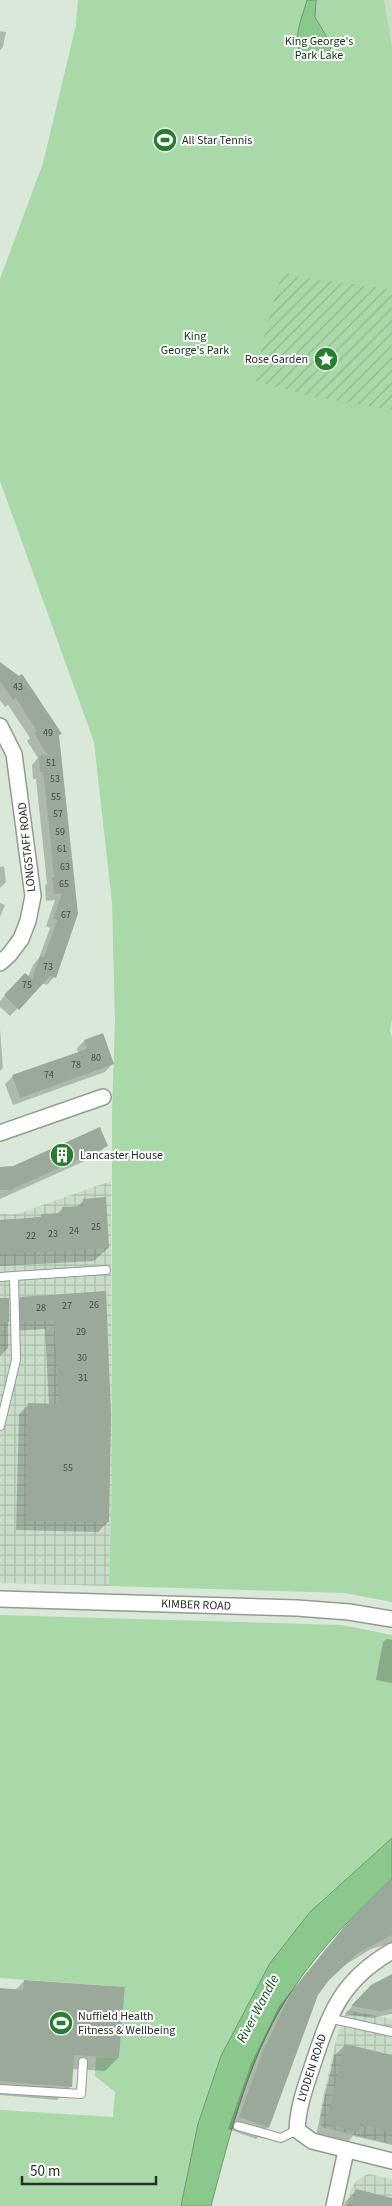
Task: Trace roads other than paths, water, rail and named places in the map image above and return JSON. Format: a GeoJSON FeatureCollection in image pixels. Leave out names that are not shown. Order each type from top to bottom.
{"type":"FeatureCollection","features":[{"type":"Feature","properties":{"kind":"street","name":"LONGSTAFF ROAD"},"geometry":{"type":"LineString","coordinates":[[0,726],[14,754],[33,896],[28,921],[21,939],[9,955],[0,963]]}},
{"type":"Feature","properties":{"kind":"street"},"geometry":{"type":"LineString","coordinates":[[0,1133],[103,1098]]}},
{"type":"Feature","properties":{"kind":"street","name":"KIMBER ROAD"},"geometry":{"type":"LineString","coordinates":[[0,1600],[297,1608],[392,1618]]}},
{"type":"Feature","properties":{"kind":"street","name":"LYDDEN ROAD"},"geometry":{"type":"LineString","coordinates":[[297,2130],[298,2111],[328,2018],[341,1995],[364,1969],[387,1954]]}},
{"type":"Feature","properties":{"kind":"street"},"geometry":{"type":"LineString","coordinates":[[297,2130],[312,2141],[392,2161]]}},
{"type":"Feature","properties":{"kind":"street"},"geometry":{"type":"LineString","coordinates":[[334,2206],[346,2151]]}},
{"type":"Feature","properties":{"kind":"lane"},"geometry":{"type":"LineString","coordinates":[[0,1277],[106,1270]]}},
{"type":"Feature","properties":{"kind":"lane"},"geometry":{"type":"LineString","coordinates":[[0,1426],[16,1360],[14,1276]]}},
{"type":"Feature","properties":{"kind":"lane"},"geometry":{"type":"LineString","coordinates":[[328,2018],[392,2032]]}},
{"type":"Feature","properties":{"kind":"lane"},"geometry":{"type":"LineString","coordinates":[[0,2089],[81,2094],[83,2062]]}},
{"type":"Feature","properties":{"kind":"lane"},"geometry":{"type":"LineString","coordinates":[[238,2126],[281,2138],[297,2130]]}},
{"type":"Feature","properties":{"kind":"water"},"geometry":{"type":"Polygon","coordinates":[[[307,0],[316,0],[315,17],[331,44],[329,57],[324,59],[310,59],[303,55],[299,49],[297,41],[298,32],[307,0]]]}},
{"type":"Feature","properties":{"kind":"water","name":"River Wandle"},"geometry":{"type":"Polygon","coordinates":[[[392,1838],[392,1878],[328,1943],[305,1971],[279,2011],[266,2037],[244,2092],[211,2206],[181,2206],[198,2124],[221,2056],[270,1963],[310,1912],[392,1838]]]}},
{"type":"Feature","properties":{"kind":"place","name":"All Star Tennis"},"geometry":{"type":"Point","coordinates":[165,140]}},
{"type":"Feature","properties":{"kind":"place","name":"Rose Garden"},"geometry":{"type":"Point","coordinates":[326,359]}},
{"type":"Feature","properties":{"kind":"place","name":"Lancaster House"},"geometry":{"type":"Point","coordinates":[62,1155]}},
{"type":"Feature","properties":{"kind":"place","name":"Nuffield Health Fitness & Wellbeing"},"geometry":{"type":"Point","coordinates":[61,2023]}},
{"type":"Feature","properties":{"kind":"park label","name":"King George's Park Lake"},"geometry":{"type":"Point","coordinates":[319,48]}},
{"type":"Feature","properties":{"kind":"park label","name":"King George's Park"},"geometry":{"type":"Point","coordinates":[195,343]}}]}
